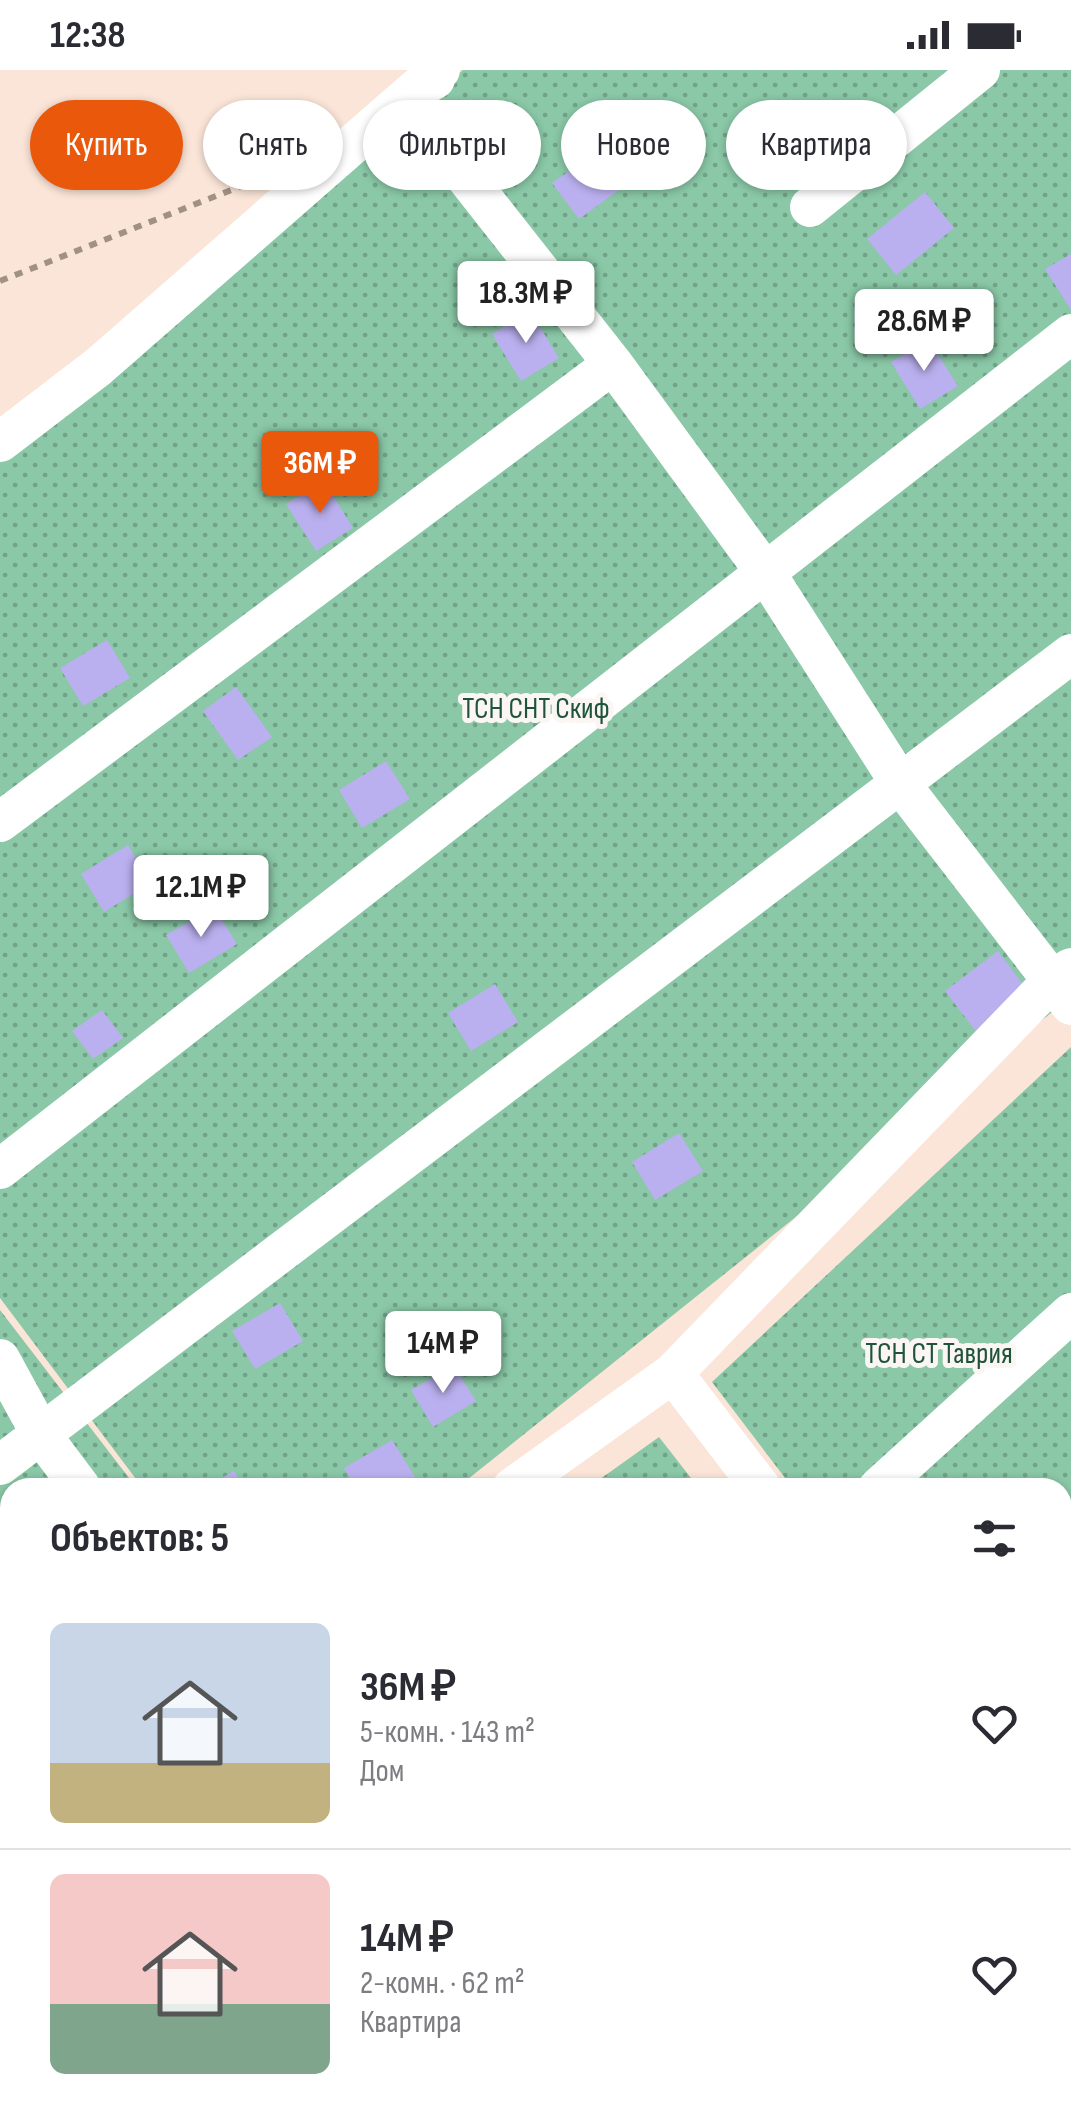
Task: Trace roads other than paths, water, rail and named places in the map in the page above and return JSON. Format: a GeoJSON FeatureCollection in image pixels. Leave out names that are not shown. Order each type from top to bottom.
{"type":"FeatureCollection","features":[{"type":"Feature","properties":{"kind":"street"},"geometry":{"type":"LineString","coordinates":[[0,442],[98,367],[428,80],[452,70]]}},
{"type":"Feature","properties":{"kind":"street"},"geometry":{"type":"LineString","coordinates":[[810,207],[980,70]]}},
{"type":"Feature","properties":{"kind":"street"},"geometry":{"type":"LineString","coordinates":[[428,80],[428,128],[613,364],[765,572],[902,786],[1065,984],[673,1373],[526,1478]]}},
{"type":"Feature","properties":{"kind":"street"},"geometry":{"type":"LineString","coordinates":[[0,1169],[1071,334]]}},
{"type":"Feature","properties":{"kind":"street"},"geometry":{"type":"LineString","coordinates":[[0,822],[613,364]]}},
{"type":"Feature","properties":{"kind":"street"},"geometry":{"type":"LineString","coordinates":[[0,1466],[902,786],[1071,654]]}},
{"type":"Feature","properties":{"kind":"street"},"geometry":{"type":"LineString","coordinates":[[889,1478],[1071,1313]]}},
{"type":"Feature","properties":{"kind":"street"},"geometry":{"type":"LineString","coordinates":[[0,1358],[42,1436],[74,1478]]}},
{"type":"Feature","properties":{"kind":"street"},"geometry":{"type":"LineString","coordinates":[[673,1373],[753,1478]]}},
{"type":"Feature","properties":{"kind":"park label","name":"ТСН СНТ Скиф"},"geometry":{"type":"Point","coordinates":[536,709]}},
{"type":"Feature","properties":{"kind":"park label","name":"ТСН СТ Таврия"},"geometry":{"type":"Point","coordinates":[939,1354]}}]}
